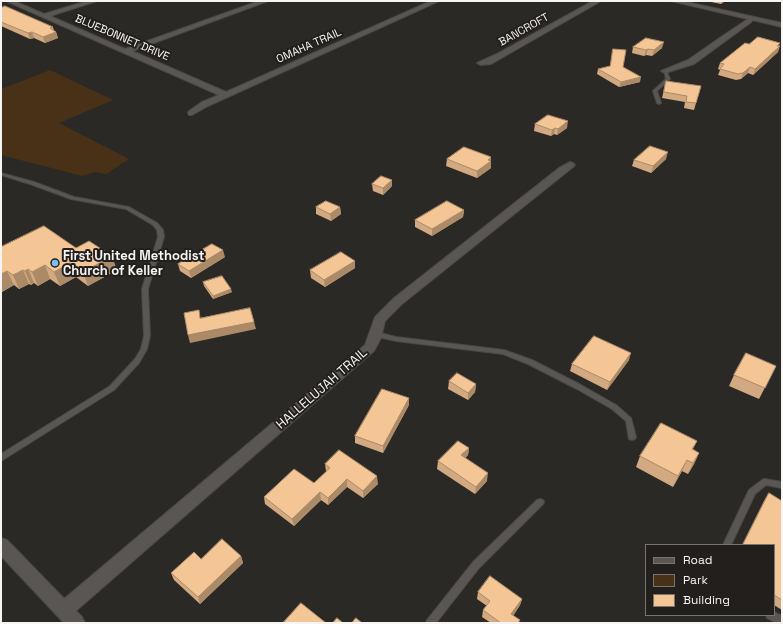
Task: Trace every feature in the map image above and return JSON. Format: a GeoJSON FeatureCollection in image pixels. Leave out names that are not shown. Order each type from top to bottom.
{"type":"FeatureCollection","features":[{"type":"Feature","properties":{"kind":"street","name":"BLUEBONNET DRIVE"},"geometry":{"type":"LineString","coordinates":[[9,1],[226,95]]}},
{"type":"Feature","properties":{"kind":"street"},"geometry":{"type":"LineString","coordinates":[[44,16],[94,1]]}},
{"type":"Feature","properties":{"kind":"street"},"geometry":{"type":"LineString","coordinates":[[126,52],[265,1]]}},
{"type":"Feature","properties":{"kind":"street","name":"OMAHA TRAIL"},"geometry":{"type":"LineString","coordinates":[[192,114],[202,106],[436,1]]}},
{"type":"Feature","properties":{"kind":"street","name":"BANCROFT"},"geometry":{"type":"LineString","coordinates":[[481,63],[488,62],[502,55],[598,1]]}},
{"type":"Feature","properties":{"kind":"street"},"geometry":{"type":"LineString","coordinates":[[674,1],[782,25]]}},
{"type":"Feature","properties":{"kind":"street"},"geometry":{"type":"LineString","coordinates":[[665,71],[686,65],[698,59],[724,37],[751,18]]}},
{"type":"Feature","properties":{"kind":"street","name":"HALLELUJAH TRAIL"},"geometry":{"type":"LineString","coordinates":[[64,610],[370,348],[375,338],[379,320],[398,301],[570,165]]}},
{"type":"Feature","properties":{"kind":"street"},"geometry":{"type":"LineString","coordinates":[[1,545],[76,623]]}},
{"type":"Feature","properties":{"kind":"lane"},"geometry":{"type":"LineString","coordinates":[[659,103],[655,90],[668,79],[665,71]]}},
{"type":"Feature","properties":{"kind":"lane"},"geometry":{"type":"LineString","coordinates":[[1,174],[74,198],[122,206],[133,210],[155,224],[160,230],[162,237],[145,289],[147,336],[144,348],[137,361],[112,388],[1,458]]}},
{"type":"Feature","properties":{"kind":"lane"},"geometry":{"type":"LineString","coordinates":[[376,334],[504,352],[530,362],[579,386],[614,407],[629,420],[632,437]]}},
{"type":"Feature","properties":{"kind":"lane"},"geometry":{"type":"LineString","coordinates":[[727,544],[752,492],[764,482],[782,485]]}},
{"type":"Feature","properties":{"kind":"lane"},"geometry":{"type":"LineString","coordinates":[[430,623],[476,565],[540,502]]}},
{"type":"Feature","properties":{"kind":"lane"},"geometry":{"type":"LineString","coordinates":[[772,616],[782,622]]}},
{"type":"Feature","properties":{"kind":"green space"},"geometry":{"type":"Polygon","coordinates":[[[50,70],[113,100],[59,123],[129,159],[106,174],[95,172],[82,176],[1,155],[1,89],[50,70]]]}},
{"type":"Feature","properties":{"kind":"building"},"geometry":{"type":"Polygon","coordinates":[[[5,6],[53,27],[50,28],[56,32],[43,37],[32,32],[28,33],[1,22],[1,8],[5,6]]]}},
{"type":"Feature","properties":{"kind":"building"},"geometry":{"type":"Polygon","coordinates":[[[758,37],[780,43],[777,46],[780,46],[755,69],[750,67],[743,73],[738,74],[720,69],[724,64],[720,63],[745,43],[749,44],[758,37]]]}},
{"type":"Feature","properties":{"kind":"building"},"geometry":{"type":"Polygon","coordinates":[[[646,38],[664,42],[654,50],[633,47],[646,38]]]}},
{"type":"Feature","properties":{"kind":"building"},"geometry":{"type":"Polygon","coordinates":[[[613,49],[626,50],[623,67],[641,77],[621,82],[598,69],[610,66],[613,49]]]}},
{"type":"Feature","properties":{"kind":"building"},"geometry":{"type":"Polygon","coordinates":[[[666,81],[701,86],[696,103],[686,102],[687,96],[664,92],[666,81]]]}},
{"type":"Feature","properties":{"kind":"building"},"geometry":{"type":"Polygon","coordinates":[[[548,115],[568,121],[558,129],[555,128],[552,130],[535,124],[548,115]]]}},
{"type":"Feature","properties":{"kind":"building"},"geometry":{"type":"Polygon","coordinates":[[[650,146],[668,152],[653,166],[634,160],[650,146]]]}},
{"type":"Feature","properties":{"kind":"building"},"geometry":{"type":"Polygon","coordinates":[[[464,147],[491,157],[488,160],[491,161],[477,171],[447,159],[464,147]]]}},
{"type":"Feature","properties":{"kind":"building"},"geometry":{"type":"Polygon","coordinates":[[[381,176],[392,180],[383,188],[372,184],[381,176]]]}},
{"type":"Feature","properties":{"kind":"building"},"geometry":{"type":"Polygon","coordinates":[[[326,201],[340,207],[330,214],[316,207],[326,201]]]}},
{"type":"Feature","properties":{"kind":"building"},"geometry":{"type":"Polygon","coordinates":[[[447,201],[464,210],[432,229],[415,220],[447,201]]]}},
{"type":"Feature","properties":{"kind":"building"},"geometry":{"type":"Polygon","coordinates":[[[44,226],[76,248],[89,241],[112,256],[83,272],[70,263],[54,272],[45,265],[32,272],[28,269],[13,275],[7,271],[1,274],[1,247],[44,226]]]}},
{"type":"Feature","properties":{"kind":"building"},"geometry":{"type":"Polygon","coordinates":[[[212,244],[223,250],[189,271],[178,264],[212,244]]]}},
{"type":"Feature","properties":{"kind":"building"},"geometry":{"type":"Polygon","coordinates":[[[341,252],[355,261],[324,280],[310,270],[341,252]]]}},
{"type":"Feature","properties":{"kind":"building"},"geometry":{"type":"Polygon","coordinates":[[[222,276],[231,289],[213,296],[203,282],[222,276]]]}},
{"type":"Feature","properties":{"kind":"building"},"geometry":{"type":"Polygon","coordinates":[[[250,308],[254,322],[188,335],[184,313],[199,310],[200,318],[250,308]]]}},
{"type":"Feature","properties":{"kind":"building"},"geometry":{"type":"Polygon","coordinates":[[[594,336],[631,353],[610,382],[572,364],[594,336]]]}},
{"type":"Feature","properties":{"kind":"building"},"geometry":{"type":"Polygon","coordinates":[[[746,353],[776,366],[765,388],[734,375],[746,353]]]}},
{"type":"Feature","properties":{"kind":"building"},"geometry":{"type":"Polygon","coordinates":[[[457,373],[476,384],[468,393],[449,381],[457,373]]]}},
{"type":"Feature","properties":{"kind":"building"},"geometry":{"type":"Polygon","coordinates":[[[382,389],[409,398],[383,446],[355,436],[382,389]]]}},
{"type":"Feature","properties":{"kind":"building"},"geometry":{"type":"Polygon","coordinates":[[[661,423],[697,441],[692,449],[699,453],[693,463],[687,460],[678,476],[640,456],[661,423]]]}},
{"type":"Feature","properties":{"kind":"building"},"geometry":{"type":"Polygon","coordinates":[[[458,441],[469,448],[461,455],[488,473],[476,487],[438,461],[458,441]]]}},
{"type":"Feature","properties":{"kind":"building"},"geometry":{"type":"Polygon","coordinates":[[[339,450],[377,476],[363,491],[347,479],[328,498],[320,492],[292,519],[264,497],[294,469],[314,483],[330,468],[325,464],[339,450]]]}},
{"type":"Feature","properties":{"kind":"building"},"geometry":{"type":"Polygon","coordinates":[[[769,493],[782,501],[782,600],[775,596],[775,544],[744,544],[769,493]]]}},
{"type":"Feature","properties":{"kind":"building"},"geometry":{"type":"Polygon","coordinates":[[[222,539],[241,556],[198,597],[171,573],[194,552],[201,559],[222,539]]]}},
{"type":"Feature","properties":{"kind":"building"},"geometry":{"type":"Polygon","coordinates":[[[490,576],[522,599],[511,614],[520,620],[518,623],[501,623],[483,610],[490,601],[478,592],[490,576]]]}},
{"type":"Feature","properties":{"kind":"building"},"geometry":{"type":"Polygon","coordinates":[[[301,603],[326,623],[283,623],[301,603]]]}},
{"type":"Feature","properties":{"kind":"building"},"geometry":{"type":"Polygon","coordinates":[[[337,618],[343,623],[333,623],[337,618]]]}},
{"type":"Feature","properties":{"kind":"building"},"geometry":{"type":"Polygon","coordinates":[[[356,618],[362,623],[352,623],[356,618]]]}},
{"type":"Feature","properties":{"kind":"place","name":"First United Methodist Church of Keller"},"geometry":{"type":"Point","coordinates":[55,263]}}]}
